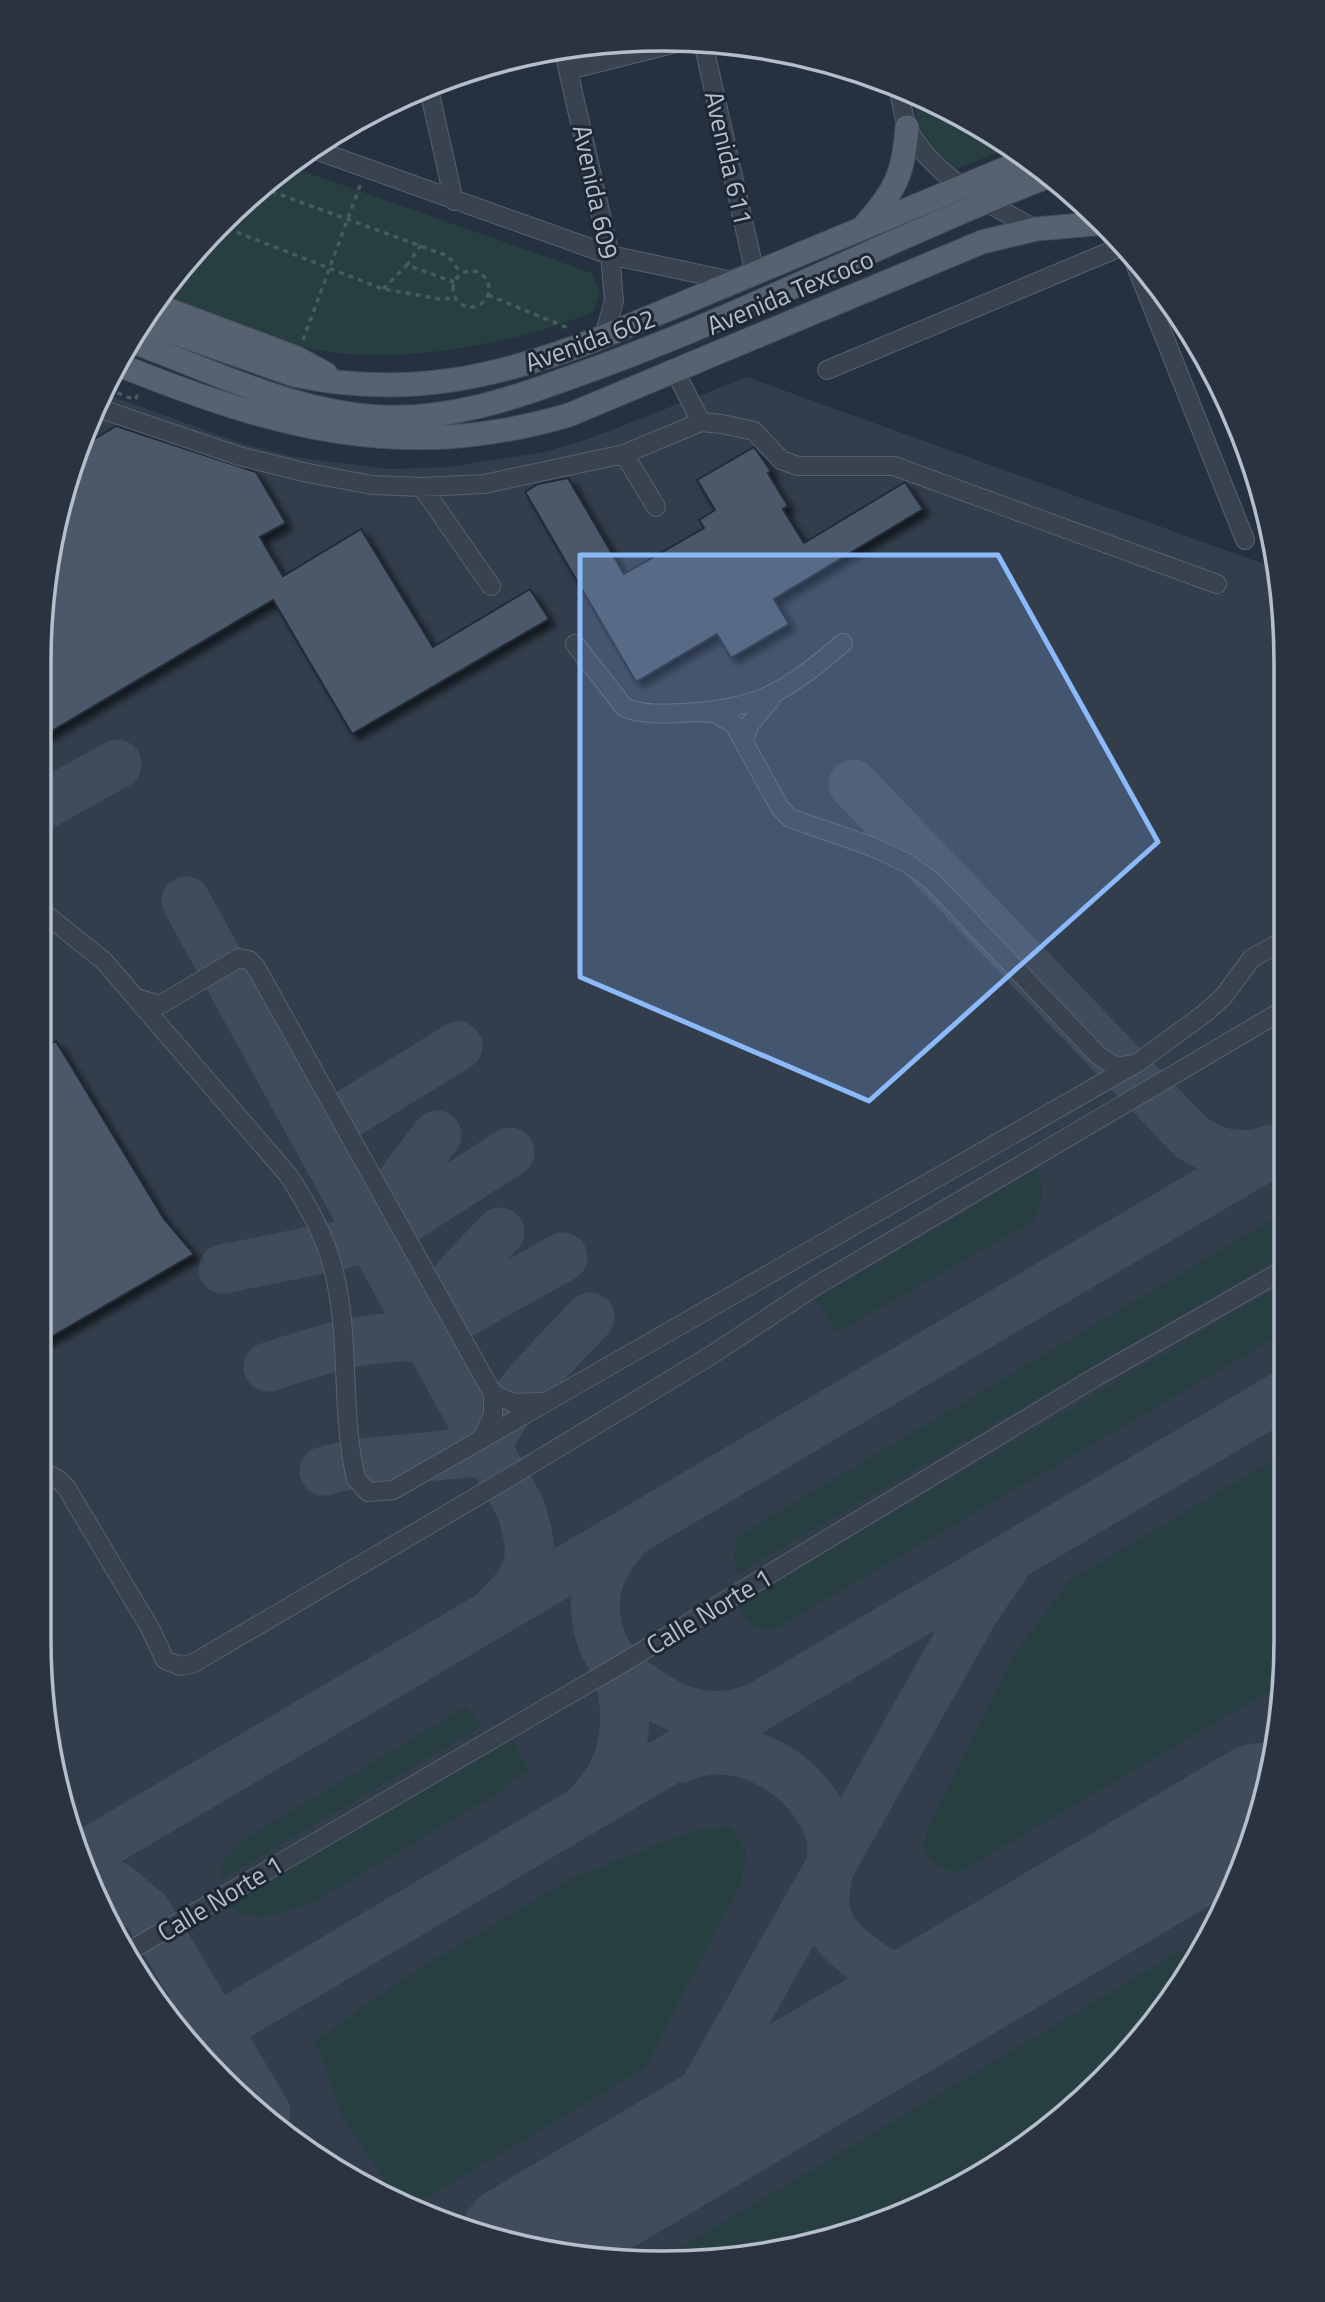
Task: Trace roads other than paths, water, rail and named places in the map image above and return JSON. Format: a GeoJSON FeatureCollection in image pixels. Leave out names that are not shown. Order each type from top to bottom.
{"type":"FeatureCollection","features":[{"type":"Feature","properties":{"kind":"main road"},"geometry":{"type":"LineString","coordinates":[[860,230],[880,208],[902,171],[907,127]]}},
{"type":"Feature","properties":{"kind":"main road","name":"Avenida 602"},"geometry":{"type":"LineString","coordinates":[[153,325],[295,375],[347,385],[418,386],[464,380],[554,355],[599,338],[1016,164]]}},
{"type":"Feature","properties":{"kind":"main road","name":"Avenida 602"},"geometry":{"type":"LineString","coordinates":[[141,345],[322,409],[397,417],[454,413],[506,400],[664,343],[1039,180]]}},
{"type":"Feature","properties":{"kind":"main road","name":"Avenida Texcoco"},"geometry":{"type":"LineString","coordinates":[[127,368],[292,424],[361,437],[407,440],[466,437],[535,425],[602,402],[965,248],[1036,229],[1089,224]]}},
{"type":"Feature","properties":{"kind":"main road","name":"Avenida 602"},"geometry":{"type":"LineString","coordinates":[[164,308],[297,358],[347,385]]}},
{"type":"Feature","properties":{"kind":"street"},"geometry":{"type":"LineString","coordinates":[[569,69],[641,52]]}},
{"type":"Feature","properties":{"kind":"street","name":"Avenida 611"},"geometry":{"type":"LineString","coordinates":[[705,52],[746,278]]}},
{"type":"Feature","properties":{"kind":"street","name":"Avenida 609"},"geometry":{"type":"LineString","coordinates":[[567,59],[610,255],[614,301],[599,338]]}},
{"type":"Feature","properties":{"kind":"street"},"geometry":{"type":"LineString","coordinates":[[430,96],[454,201]]}},
{"type":"Feature","properties":{"kind":"street"},"geometry":{"type":"LineString","coordinates":[[901,99],[907,127],[931,158],[963,187],[986,203],[1036,229]]}},
{"type":"Feature","properties":{"kind":"street","name":"Avenida 602"},"geometry":{"type":"LineString","coordinates":[[324,153],[610,255],[746,278]]}},
{"type":"Feature","properties":{"kind":"street"},"geometry":{"type":"LineString","coordinates":[[827,370],[1114,250]]}},
{"type":"Feature","properties":{"kind":"street"},"geometry":{"type":"LineString","coordinates":[[1143,284],[1245,540]]}},
{"type":"Feature","properties":{"kind":"street"},"geometry":{"type":"LineString","coordinates":[[675,371],[701,422]]}},
{"type":"Feature","properties":{"kind":"street"},"geometry":{"type":"LineString","coordinates":[[105,410],[239,456],[296,470],[372,485],[422,488],[484,484],[624,454],[701,422],[754,431],[781,460],[798,466],[894,466],[1217,584]]}},
{"type":"Feature","properties":{"kind":"street"},"geometry":{"type":"LineString","coordinates":[[624,454],[656,507]]}},
{"type":"Feature","properties":{"kind":"street"},"geometry":{"type":"LineString","coordinates":[[422,488],[491,586]]}},
{"type":"Feature","properties":{"kind":"street"},"geometry":{"type":"LineString","coordinates":[[744,743],[755,715],[778,692],[843,643]]}},
{"type":"Feature","properties":{"kind":"street"},"geometry":{"type":"LineString","coordinates":[[575,644],[624,707],[657,714],[695,712],[748,705],[778,692]]}},
{"type":"Feature","properties":{"kind":"street"},"geometry":{"type":"LineString","coordinates":[[695,712],[723,716],[734,724],[786,814],[797,821],[881,850],[907,863],[932,881],[1098,1055],[1116,1067],[1137,1063]]}},
{"type":"Feature","properties":{"kind":"street"},"geometry":{"type":"LineString","coordinates":[[51,918],[104,961],[137,998],[289,1176],[320,1230],[336,1283],[353,1464],[359,1484],[368,1492],[387,1492],[1137,1063],[1204,1014],[1223,997],[1252,958],[1274,946]]}},
{"type":"Feature","properties":{"kind":"street"},"geometry":{"type":"LineString","coordinates":[[137,998],[160,1005],[236,960],[246,958],[252,963],[493,1394],[493,1415],[481,1439]]}},
{"type":"Feature","properties":{"kind":"street"},"geometry":{"type":"LineString","coordinates":[[160,1005],[160,1026]]}},
{"type":"Feature","properties":{"kind":"street"},"geometry":{"type":"LineString","coordinates":[[51,1477],[56,1477],[66,1488],[150,1628],[165,1660],[180,1666],[192,1664],[713,1354],[814,1287],[1274,1015]]}},
{"type":"Feature","properties":{"kind":"street"},"geometry":{"type":"LineString","coordinates":[[1091,1090],[1098,1077],[1098,1055]]}},
{"type":"Feature","properties":{"kind":"street","name":"Calle Norte 1"},"geometry":{"type":"LineString","coordinates":[[135,1948],[616,1667],[1094,1378],[1274,1275]]}},
{"type":"Feature","properties":{"kind":"street"},"geometry":{"type":"LineString","coordinates":[[493,1394],[518,1403],[547,1402]]}}]}
